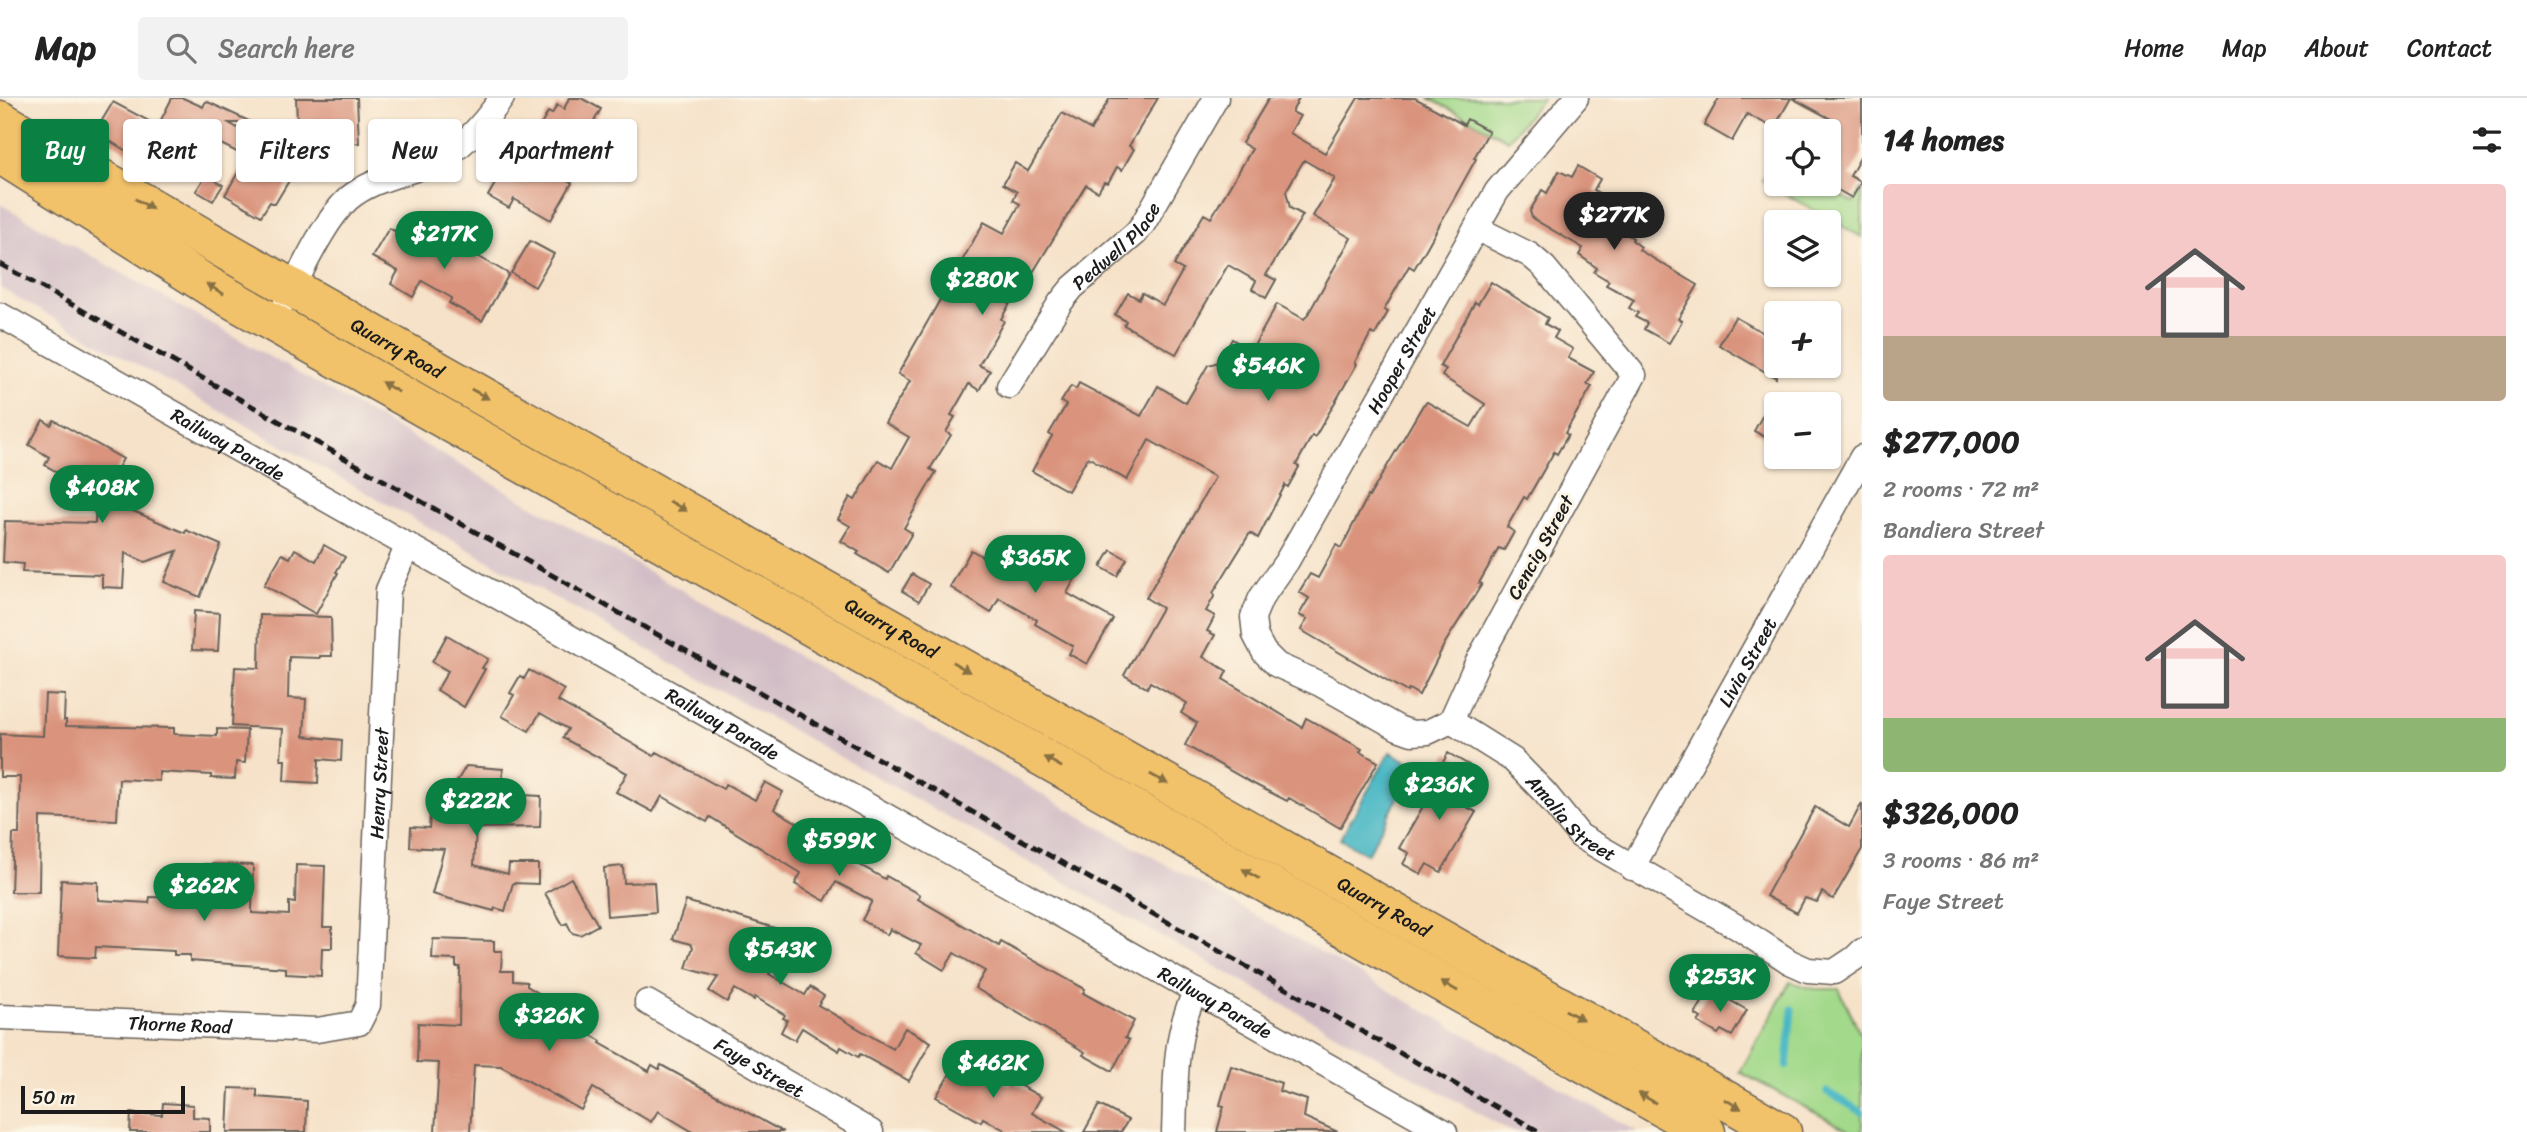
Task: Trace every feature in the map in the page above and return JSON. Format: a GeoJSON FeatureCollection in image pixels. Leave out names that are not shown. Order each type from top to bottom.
{"type":"FeatureCollection","features":[{"type":"Feature","properties":{"kind":"main road","name":"Quarry Road"},"geometry":{"type":"LineString","coordinates":[[0,120],[1782,1132]]}},
{"type":"Feature","properties":{"kind":"main road","name":"Quarry Road"},"geometry":{"type":"LineString","coordinates":[[0,154],[171,263],[1706,1132]]}},
{"type":"Feature","properties":{"kind":"main road"},"geometry":{"type":"LineString","coordinates":[[1613,1079],[1631,1046]]}},
{"type":"Feature","properties":{"kind":"street"},"geometry":{"type":"LineString","coordinates":[[274,322],[327,228],[348,199],[373,183],[429,164],[460,146],[483,124],[502,98]]}},
{"type":"Feature","properties":{"kind":"street","name":"Pedwell Place"},"geometry":{"type":"LineString","coordinates":[[1009,386],[1072,288],[1126,243],[1143,224],[1216,98]]}},
{"type":"Feature","properties":{"kind":"street","name":"Hooper Street"},"geometry":{"type":"LineString","coordinates":[[1451,721],[1428,732],[1412,733],[1398,728],[1321,684],[1277,665],[1264,652],[1255,635],[1253,617],[1261,598],[1287,561],[1497,191],[1577,98]]}},
{"type":"Feature","properties":{"kind":"street","name":"Cencig Street"},"geometry":{"type":"LineString","coordinates":[[1451,721],[1477,663],[1634,376],[1544,267],[1530,255],[1476,228]]}},
{"type":"Feature","properties":{"kind":"street","name":"Railway Parade"},"geometry":{"type":"LineString","coordinates":[[0,314],[1445,1132]]}},
{"type":"Feature","properties":{"kind":"street","name":"Livia Street"},"geometry":{"type":"LineString","coordinates":[[1632,868],[1862,457]]}},
{"type":"Feature","properties":{"kind":"street","name":"Henry Street"},"geometry":{"type":"LineString","coordinates":[[359,1023],[368,1006],[388,590],[408,545]]}},
{"type":"Feature","properties":{"kind":"street","name":"Amalia Street"},"geometry":{"type":"LineString","coordinates":[[1451,721],[1513,760],[1545,793],[1580,836],[1737,927],[1790,962],[1808,970],[1834,972],[1862,951]]}},
{"type":"Feature","properties":{"kind":"street"},"geometry":{"type":"LineString","coordinates":[[1174,1132],[1182,1023],[1196,991]]}},
{"type":"Feature","properties":{"kind":"street","name":"Faye Street"},"geometry":{"type":"LineString","coordinates":[[647,1002],[871,1132]]}},
{"type":"Feature","properties":{"kind":"street","name":"Thorne Road"},"geometry":{"type":"LineString","coordinates":[[0,1017],[317,1030],[359,1023]]}},
{"type":"Feature","properties":{"kind":"shaded area"},"geometry":{"type":"Polygon","coordinates":[[[0,204],[1638,1132],[1512,1132],[0,288],[0,204]]]}},
{"type":"Feature","properties":{"kind":"green space"},"geometry":{"type":"Polygon","coordinates":[[[1429,98],[1543,98],[1508,140],[1429,98]]]}},
{"type":"Feature","properties":{"kind":"green space"},"geometry":{"type":"Polygon","coordinates":[[[1862,188],[1862,237],[1841,225],[1841,210],[1814,210],[1789,196],[1841,196],[1854,203],[1862,188]]]}},
{"type":"Feature","properties":{"kind":"green space"},"geometry":{"type":"Polygon","coordinates":[[[1790,982],[1815,989],[1839,989],[1862,1037],[1862,1132],[1851,1132],[1740,1072],[1790,982]]]}},
{"type":"Feature","properties":{"kind":"water"},"geometry":{"type":"Polygon","coordinates":[[[1390,752],[1416,766],[1367,854],[1340,839],[1390,752]]]}},
{"type":"Feature","properties":{"kind":"building"},"geometry":{"type":"Polygon","coordinates":[[[172,98],[183,98],[203,107],[206,101],[244,119],[236,119],[236,123],[229,123],[236,127],[236,152],[222,144],[222,119],[162,119],[172,98]]]}},
{"type":"Feature","properties":{"kind":"building"},"geometry":{"type":"Polygon","coordinates":[[[296,98],[357,98],[359,143],[354,143],[354,119],[297,119],[296,98]]]}},
{"type":"Feature","properties":{"kind":"building"},"geometry":{"type":"Polygon","coordinates":[[[569,98],[581,98],[601,109],[595,119],[544,119],[548,112],[552,114],[557,105],[564,109],[569,98]]]}},
{"type":"Feature","properties":{"kind":"building"},"geometry":{"type":"Polygon","coordinates":[[[1110,98],[1158,98],[1129,146],[1134,149],[1122,170],[1117,167],[1108,183],[1104,182],[1098,192],[1086,185],[1032,274],[1028,272],[1001,319],[1004,321],[979,365],[990,371],[979,390],[969,384],[951,415],[955,417],[946,432],[951,435],[930,469],[936,472],[904,528],[912,533],[889,573],[841,541],[850,526],[838,519],[850,497],[855,500],[878,460],[892,468],[909,437],[885,423],[910,381],[898,374],[984,222],[1004,233],[1020,204],[1013,200],[1017,192],[1003,184],[1015,163],[1028,171],[1062,113],[1091,130],[1110,98]]]}},
{"type":"Feature","properties":{"kind":"building"},"geometry":{"type":"Polygon","coordinates":[[[1269,98],[1299,98],[1292,112],[1300,116],[1290,133],[1325,153],[1358,98],[1415,98],[1464,125],[1467,119],[1489,131],[1426,249],[1414,269],[1409,266],[1384,310],[1388,312],[1375,335],[1371,333],[1355,362],[1357,364],[1315,437],[1312,436],[1296,465],[1299,467],[1288,487],[1285,485],[1258,538],[1250,533],[1213,593],[1215,595],[1206,611],[1215,616],[1207,631],[1215,635],[1203,657],[1227,671],[1223,679],[1302,727],[1306,718],[1362,749],[1360,752],[1378,762],[1340,828],[1289,798],[1287,801],[1185,745],[1197,723],[1181,713],[1187,703],[1150,682],[1147,688],[1124,675],[1162,608],[1146,598],[1215,477],[1149,440],[1127,480],[1088,457],[1068,491],[1032,471],[1052,436],[1049,434],[1066,405],[1061,402],[1071,386],[1076,389],[1079,383],[1141,416],[1158,386],[1186,403],[1208,365],[1219,362],[1232,339],[1251,351],[1277,304],[1304,319],[1307,316],[1351,238],[1313,216],[1335,178],[1304,160],[1286,191],[1290,208],[1303,215],[1266,275],[1276,280],[1266,298],[1252,289],[1256,281],[1228,265],[1176,354],[1124,325],[1126,321],[1115,315],[1128,293],[1139,299],[1142,293],[1163,305],[1183,270],[1174,265],[1204,214],[1211,218],[1252,149],[1242,143],[1269,98]]]}},
{"type":"Feature","properties":{"kind":"building"},"geometry":{"type":"Polygon","coordinates":[[[1719,98],[1791,98],[1779,119],[1764,119],[1764,123],[1747,114],[1732,141],[1704,125],[1719,98]]]}},
{"type":"Feature","properties":{"kind":"building"},"geometry":{"type":"Polygon","coordinates":[[[1792,98],[1862,98],[1862,154],[1850,176],[1861,182],[1852,198],[1841,192],[1841,119],[1831,119],[1792,98]]]}},
{"type":"Feature","properties":{"kind":"building"},"geometry":{"type":"Polygon","coordinates":[[[113,102],[145,119],[123,119],[123,149],[109,140],[109,119],[103,119],[113,102]]]}},
{"type":"Feature","properties":{"kind":"building"},"geometry":{"type":"Polygon","coordinates":[[[1578,166],[1600,179],[1594,190],[1602,195],[1596,205],[1627,222],[1622,231],[1633,238],[1641,247],[1639,250],[1698,285],[1678,319],[1682,321],[1669,343],[1644,329],[1647,323],[1635,317],[1638,313],[1629,308],[1634,300],[1606,285],[1609,281],[1594,272],[1597,268],[1579,255],[1583,248],[1532,218],[1530,211],[1542,190],[1547,193],[1559,171],[1572,177],[1578,166]]]}},
{"type":"Feature","properties":{"kind":"building"},"geometry":{"type":"Polygon","coordinates":[[[236,176],[236,182],[288,182],[275,204],[270,202],[261,216],[225,195],[236,176]]]}},
{"type":"Feature","properties":{"kind":"building"},"geometry":{"type":"Polygon","coordinates":[[[202,182],[218,182],[223,185],[213,201],[196,191],[202,182]]]}},
{"type":"Feature","properties":{"kind":"building"},"geometry":{"type":"Polygon","coordinates":[[[496,182],[572,183],[551,220],[514,199],[509,208],[488,196],[496,182]]]}},
{"type":"Feature","properties":{"kind":"building"},"geometry":{"type":"Polygon","coordinates":[[[389,228],[417,243],[420,239],[453,258],[468,232],[482,240],[474,254],[509,274],[482,321],[449,303],[452,298],[422,281],[413,297],[391,284],[398,271],[372,257],[389,228]]]}},
{"type":"Feature","properties":{"kind":"building"},"geometry":{"type":"Polygon","coordinates":[[[530,241],[554,254],[535,287],[511,273],[530,241]]]}},
{"type":"Feature","properties":{"kind":"building"},"geometry":{"type":"Polygon","coordinates":[[[1491,282],[1548,318],[1545,324],[1558,331],[1554,338],[1573,349],[1568,358],[1594,372],[1587,384],[1592,386],[1565,433],[1568,435],[1557,454],[1554,452],[1507,527],[1514,532],[1504,550],[1499,548],[1479,583],[1482,584],[1445,643],[1419,695],[1409,689],[1407,692],[1301,630],[1307,619],[1299,615],[1309,598],[1299,592],[1310,574],[1318,578],[1336,545],[1341,548],[1368,496],[1423,405],[1427,402],[1471,427],[1485,404],[1442,376],[1446,369],[1440,366],[1475,302],[1478,304],[1491,282]]]}},
{"type":"Feature","properties":{"kind":"building"},"geometry":{"type":"Polygon","coordinates":[[[1735,317],[1764,333],[1764,371],[1719,345],[1735,317]]]}},
{"type":"Feature","properties":{"kind":"building"},"geometry":{"type":"Polygon","coordinates":[[[1764,413],[1764,436],[1754,431],[1764,413]]]}},
{"type":"Feature","properties":{"kind":"building"},"geometry":{"type":"Polygon","coordinates":[[[43,420],[51,425],[54,420],[123,459],[102,496],[126,497],[126,508],[221,545],[200,597],[164,582],[177,551],[145,562],[125,553],[123,588],[102,587],[102,575],[22,572],[23,564],[3,562],[5,521],[95,523],[96,496],[99,496],[45,465],[49,457],[29,445],[43,420]]]}},
{"type":"Feature","properties":{"kind":"building"},"geometry":{"type":"Polygon","coordinates":[[[1000,541],[1044,566],[1054,550],[1082,566],[1067,593],[1113,619],[1087,664],[1069,654],[1073,646],[1035,624],[1037,620],[999,598],[991,613],[950,587],[971,550],[989,560],[1000,541]]]}},
{"type":"Feature","properties":{"kind":"building"},"geometry":{"type":"Polygon","coordinates":[[[324,545],[345,557],[316,614],[264,585],[282,554],[290,558],[295,549],[316,561],[324,545]]]}},
{"type":"Feature","properties":{"kind":"building"},"geometry":{"type":"Polygon","coordinates":[[[1111,550],[1127,559],[1117,576],[1101,567],[1111,550]]]}},
{"type":"Feature","properties":{"kind":"building"},"geometry":{"type":"Polygon","coordinates":[[[912,574],[929,584],[919,601],[902,591],[912,574]]]}},
{"type":"Feature","properties":{"kind":"building"},"geometry":{"type":"Polygon","coordinates":[[[194,611],[220,613],[218,651],[192,650],[194,611]]]}},
{"type":"Feature","properties":{"kind":"building"},"geometry":{"type":"Polygon","coordinates":[[[260,615],[331,617],[332,656],[289,657],[288,698],[306,699],[304,736],[342,740],[341,761],[319,759],[318,783],[284,781],[285,760],[281,760],[283,729],[232,726],[235,667],[259,668],[260,615]]]}},
{"type":"Feature","properties":{"kind":"building"},"geometry":{"type":"Polygon","coordinates":[[[447,635],[488,659],[464,707],[437,690],[448,671],[432,662],[447,635]]]}},
{"type":"Feature","properties":{"kind":"building"},"geometry":{"type":"Polygon","coordinates":[[[529,670],[564,690],[558,701],[654,756],[657,752],[723,789],[726,784],[755,800],[765,782],[783,792],[774,809],[808,829],[805,834],[885,879],[886,876],[920,895],[918,899],[999,946],[1001,942],[1085,989],[1083,993],[1134,1021],[1125,1038],[1129,1040],[1112,1071],[1083,1055],[1085,1052],[975,988],[985,971],[954,953],[944,970],[916,953],[921,945],[890,929],[887,935],[862,920],[872,901],[836,882],[825,901],[795,884],[801,873],[710,817],[707,822],[662,796],[653,812],[616,792],[627,773],[563,738],[568,729],[540,713],[529,731],[502,716],[514,695],[510,693],[520,676],[524,679],[529,670]]]}},
{"type":"Feature","properties":{"kind":"building"},"geometry":{"type":"Polygon","coordinates":[[[45,694],[65,695],[66,726],[174,728],[174,734],[217,736],[217,729],[247,730],[245,763],[236,762],[235,779],[159,772],[159,781],[119,779],[117,820],[40,817],[39,892],[11,892],[13,834],[19,834],[20,777],[0,777],[0,734],[43,736],[45,694]]]}},
{"type":"Feature","properties":{"kind":"building"},"geometry":{"type":"Polygon","coordinates":[[[1448,753],[1469,765],[1450,798],[1476,812],[1441,872],[1427,864],[1421,874],[1403,864],[1409,853],[1399,848],[1441,775],[1437,773],[1448,753]]]}},
{"type":"Feature","properties":{"kind":"building"},"geometry":{"type":"Polygon","coordinates":[[[466,766],[503,769],[501,794],[541,796],[540,827],[476,828],[474,865],[508,874],[509,864],[538,864],[538,884],[513,883],[505,911],[495,908],[494,911],[432,894],[444,849],[410,847],[411,827],[429,828],[432,791],[446,800],[466,766]]]}},
{"type":"Feature","properties":{"kind":"building"},"geometry":{"type":"Polygon","coordinates":[[[1862,803],[1862,849],[1833,899],[1822,892],[1817,902],[1805,898],[1797,913],[1766,896],[1815,807],[1849,827],[1862,803]]]}},
{"type":"Feature","properties":{"kind":"building"},"geometry":{"type":"Polygon","coordinates":[[[204,864],[253,865],[252,913],[289,915],[289,902],[295,903],[296,865],[325,866],[323,927],[332,927],[332,948],[322,948],[321,976],[286,974],[286,968],[190,961],[190,955],[174,955],[174,951],[96,947],[95,958],[58,956],[61,880],[98,882],[98,900],[149,903],[150,897],[203,899],[204,864]]]}},
{"type":"Feature","properties":{"kind":"building"},"geometry":{"type":"Polygon","coordinates":[[[623,866],[624,883],[654,882],[656,912],[607,916],[604,868],[623,866]]]}},
{"type":"Feature","properties":{"kind":"building"},"geometry":{"type":"Polygon","coordinates":[[[571,878],[598,925],[580,935],[572,933],[567,923],[563,925],[545,893],[571,878]]]}},
{"type":"Feature","properties":{"kind":"building"},"geometry":{"type":"Polygon","coordinates":[[[686,901],[775,928],[761,951],[777,960],[769,974],[805,995],[810,987],[824,996],[818,1005],[893,1049],[905,1028],[931,1042],[909,1081],[860,1054],[858,1057],[841,1047],[839,1051],[802,1028],[795,1040],[781,1032],[787,1020],[783,1018],[785,1015],[755,997],[754,1000],[735,989],[727,1002],[709,991],[718,977],[686,968],[693,947],[673,939],[686,901]]]}},
{"type":"Feature","properties":{"kind":"building"},"geometry":{"type":"Polygon","coordinates":[[[433,939],[494,941],[494,951],[502,951],[501,971],[513,971],[513,981],[527,982],[527,986],[574,1015],[570,1023],[601,1041],[600,1043],[649,1071],[652,1065],[659,1069],[661,1065],[783,1132],[693,1132],[658,1111],[651,1122],[593,1088],[581,1110],[501,1066],[474,1065],[470,1132],[435,1132],[439,1063],[417,1062],[418,1023],[459,1025],[460,967],[456,967],[456,960],[432,959],[433,939]]]}},
{"type":"Feature","properties":{"kind":"building"},"geometry":{"type":"Polygon","coordinates":[[[1710,989],[1747,1010],[1732,1036],[1721,1030],[1718,1034],[1698,1022],[1701,1018],[1695,1014],[1710,989]]]}},
{"type":"Feature","properties":{"kind":"building"},"geometry":{"type":"Polygon","coordinates":[[[960,1057],[1010,1085],[1012,1081],[1041,1097],[1032,1113],[1066,1132],[1008,1132],[983,1118],[981,1122],[936,1097],[960,1057]]]}},
{"type":"Feature","properties":{"kind":"building"},"geometry":{"type":"Polygon","coordinates":[[[1231,1066],[1281,1083],[1279,1091],[1307,1100],[1304,1117],[1338,1132],[1217,1132],[1224,1106],[1220,1105],[1231,1066]]]}},
{"type":"Feature","properties":{"kind":"building"},"geometry":{"type":"Polygon","coordinates":[[[229,1088],[257,1089],[257,1097],[307,1101],[306,1132],[227,1132],[229,1088]]]}},
{"type":"Feature","properties":{"kind":"building"},"geometry":{"type":"Polygon","coordinates":[[[163,1103],[193,1105],[193,1117],[210,1118],[210,1132],[130,1132],[131,1113],[162,1115],[163,1103]]]}},
{"type":"Feature","properties":{"kind":"building"},"geometry":{"type":"Polygon","coordinates":[[[1099,1105],[1128,1120],[1121,1132],[1084,1132],[1099,1105]]]}},
{"type":"Feature","properties":{"kind":"waterway"},"geometry":{"type":"LineString","coordinates":[[1787,1066],[1792,1009]]}},
{"type":"Feature","properties":{"kind":"waterway"},"geometry":{"type":"LineString","coordinates":[[1827,1092],[1862,1112]]}},
{"type":"Feature","properties":{"kind":"railway"},"geometry":{"type":"LineString","coordinates":[[0,264],[1540,1132]]}}]}
